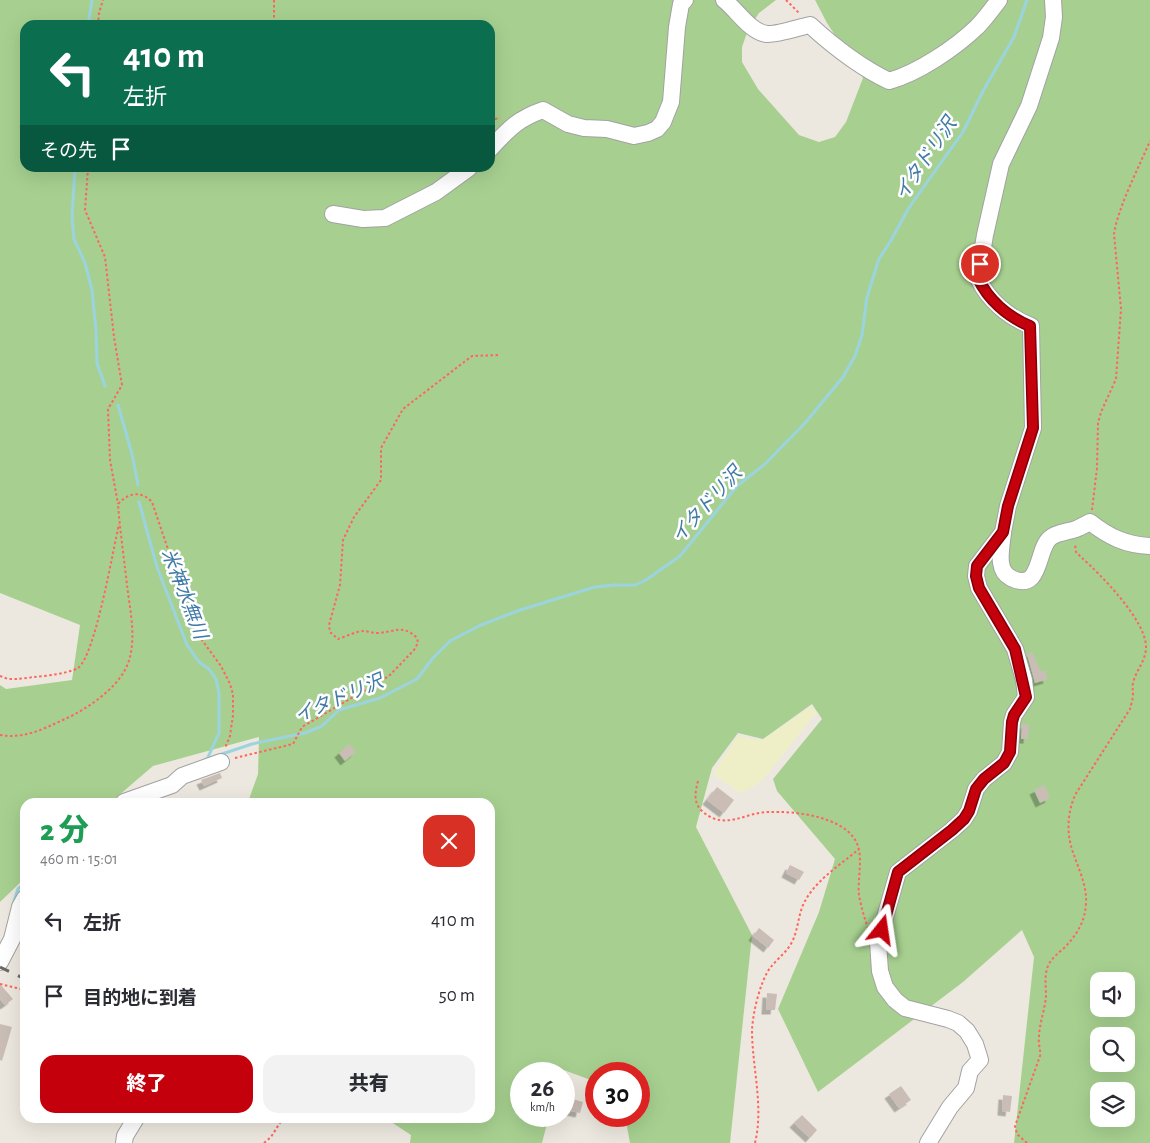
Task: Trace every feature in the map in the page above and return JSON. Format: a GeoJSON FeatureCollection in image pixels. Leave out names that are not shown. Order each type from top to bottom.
{"type":"FeatureCollection","features":[{"type":"Feature","properties":{"kind":"street"},"geometry":{"type":"LineString","coordinates":[[495,144],[510,128],[526,116],[543,110],[568,124],[584,128],[607,129],[634,136],[648,134],[657,129],[663,122],[671,102],[677,27],[681,4],[685,0]]}},
{"type":"Feature","properties":{"kind":"street"},"geometry":{"type":"LineString","coordinates":[[724,0],[758,31],[768,34],[810,25],[827,41],[889,81],[921,68],[943,53],[976,27],[999,0]]}},
{"type":"Feature","properties":{"kind":"street"},"geometry":{"type":"LineString","coordinates":[[1053,0],[1054,17],[1051,38],[1029,106],[1001,164],[978,278],[991,300],[1018,321],[1030,326],[1033,428],[1008,506],[1000,563],[1002,571],[1018,581],[1032,578],[1036,572],[1045,544],[1051,537],[1090,522],[1102,532],[1118,540],[1135,546],[1150,546]]}},
{"type":"Feature","properties":{"kind":"street"},"geometry":{"type":"LineString","coordinates":[[333,214],[363,219],[385,218],[436,192],[464,172]]}},
{"type":"Feature","properties":{"kind":"street"},"geometry":{"type":"LineString","coordinates":[[928,1143],[950,1107],[966,1088],[970,1071],[980,1060],[975,1044],[967,1031],[958,1023],[905,1008],[895,1000],[885,987],[880,971],[878,942],[898,872],[964,819],[969,811],[976,789],[984,779],[1004,763],[1010,752],[1014,715],[1026,697],[1024,680],[1015,649],[979,588],[976,576],[977,566],[1003,532]]}},
{"type":"Feature","properties":{"kind":"street"},"geometry":{"type":"LineString","coordinates":[[135,798],[172,785],[182,776],[223,755]]}},
{"type":"Feature","properties":{"kind":"street"},"geometry":{"type":"LineString","coordinates":[[0,962],[12,939],[20,907]]}},
{"type":"Feature","properties":{"kind":"street"},"geometry":{"type":"LineString","coordinates":[[124,1143],[125,1136],[133,1123]]}},
{"type":"Feature","properties":{"kind":"path"},"geometry":{"type":"LineString","coordinates":[[98,20],[103,0]]}},
{"type":"Feature","properties":{"kind":"path"},"geometry":{"type":"LineString","coordinates":[[274,0],[274,20]]}},
{"type":"Feature","properties":{"kind":"path"},"geometry":{"type":"LineString","coordinates":[[786,0],[810,25]]}},
{"type":"Feature","properties":{"kind":"path"},"geometry":{"type":"LineString","coordinates":[[1090,522],[1097,468],[1098,423],[1116,379],[1121,309],[1114,234],[1127,195],[1150,142]]}},
{"type":"Feature","properties":{"kind":"path"},"geometry":{"type":"LineString","coordinates":[[0,735],[11,737],[32,734],[72,716],[91,704],[110,688],[126,667],[132,650],[131,623],[118,504],[110,460],[108,408],[122,385],[114,337],[106,257],[86,210],[88,172]]}},
{"type":"Feature","properties":{"kind":"path"},"geometry":{"type":"LineString","coordinates":[[118,504],[125,498],[137,494],[142,494],[152,502],[196,632],[221,666],[230,684],[233,715],[230,736],[223,755],[293,744],[302,727],[389,676],[414,650],[418,643],[417,638],[405,630],[375,634],[364,631],[338,639],[330,632],[329,624],[340,585],[343,540],[354,518],[381,480],[381,448],[403,410],[472,356],[500,355]]}},
{"type":"Feature","properties":{"kind":"path"},"geometry":{"type":"LineString","coordinates":[[0,676],[17,680],[72,671],[82,664],[92,639],[119,522]]}},
{"type":"Feature","properties":{"kind":"path"},"geometry":{"type":"LineString","coordinates":[[1027,1143],[1017,1134],[1015,1126],[1040,1056],[1041,1047],[1038,1040],[1046,997],[1046,971],[1055,956],[1073,940],[1080,930],[1085,917],[1086,900],[1083,880],[1073,854],[1068,832],[1070,810],[1084,781],[1130,710],[1133,696],[1132,685],[1136,673],[1142,666],[1147,648],[1145,639],[1133,614],[1116,591],[1076,552],[1075,529]]}},
{"type":"Feature","properties":{"kind":"path"},"geometry":{"type":"LineString","coordinates":[[698,781],[694,796],[698,808],[718,820],[728,821],[768,812],[802,814],[829,821],[846,829],[859,849],[859,894],[869,933]]}},
{"type":"Feature","properties":{"kind":"path"},"geometry":{"type":"LineString","coordinates":[[755,1143],[759,1114],[752,1027],[761,988],[770,968],[793,941],[803,905],[818,883],[859,849]]}},
{"type":"Feature","properties":{"kind":"path"},"geometry":{"type":"LineString","coordinates":[[0,984],[20,989]]}},
{"type":"Feature","properties":{"kind":"path"},"geometry":{"type":"LineString","coordinates":[[264,1143],[280,1123]]}},
{"type":"Feature","properties":{"kind":"green space"},"geometry":{"type":"Polygon","coordinates":[[[0,0],[776,0],[759,13],[748,30],[742,47],[742,62],[758,89],[799,135],[819,142],[835,137],[846,122],[863,78],[827,23],[815,0],[1150,0],[1150,1143],[1014,1143],[1034,957],[1022,930],[963,982],[818,1092],[778,1009],[819,912],[835,859],[777,791],[773,779],[822,719],[812,704],[763,739],[738,733],[712,768],[696,827],[752,935],[730,1143],[630,1143],[627,1127],[650,1127],[650,1062],[585,1062],[585,1078],[575,1074],[575,1062],[510,1062],[510,1127],[546,1127],[542,1143],[410,1143],[411,1135],[393,1123],[495,1123],[495,798],[249,798],[258,774],[259,737],[153,766],[116,798],[20,798],[20,883],[0,902],[0,685],[6,689],[72,680],[80,625],[0,593],[0,0]]]}},
{"type":"Feature","properties":{"kind":"green space"},"geometry":{"type":"Polygon","coordinates":[[[812,706],[816,713],[762,781],[741,793],[713,774],[738,736],[761,741],[812,706]]]}},
{"type":"Feature","properties":{"kind":"building"},"geometry":{"type":"Polygon","coordinates":[[[1032,652],[1041,672],[1045,670],[1048,679],[1035,683],[1027,654],[1032,652]]]}},
{"type":"Feature","properties":{"kind":"building"},"geometry":{"type":"Polygon","coordinates":[[[1022,724],[1029,724],[1028,739],[1021,739],[1022,724]]]}},
{"type":"Feature","properties":{"kind":"building"},"geometry":{"type":"Polygon","coordinates":[[[349,744],[356,752],[345,761],[339,753],[349,744]]]}},
{"type":"Feature","properties":{"kind":"building"},"geometry":{"type":"Polygon","coordinates":[[[220,773],[222,778],[204,786],[201,780],[220,773]]]}},
{"type":"Feature","properties":{"kind":"building"},"geometry":{"type":"Polygon","coordinates":[[[1044,785],[1050,798],[1040,803],[1034,790],[1044,785]]]}},
{"type":"Feature","properties":{"kind":"building"},"geometry":{"type":"Polygon","coordinates":[[[717,787],[734,800],[724,813],[707,800],[717,787]]]}},
{"type":"Feature","properties":{"kind":"building"},"geometry":{"type":"Polygon","coordinates":[[[790,865],[804,872],[799,880],[786,873],[790,865]]]}},
{"type":"Feature","properties":{"kind":"building"},"geometry":{"type":"Polygon","coordinates":[[[759,928],[774,940],[768,948],[753,936],[759,928]]]}},
{"type":"Feature","properties":{"kind":"building"},"geometry":{"type":"Polygon","coordinates":[[[0,984],[13,999],[5,1005],[0,999],[0,984]]]}},
{"type":"Feature","properties":{"kind":"building"},"geometry":{"type":"Polygon","coordinates":[[[767,993],[777,994],[775,1010],[766,1010],[767,993]]]}},
{"type":"Feature","properties":{"kind":"building"},"geometry":{"type":"Polygon","coordinates":[[[0,1024],[12,1027],[2,1061],[0,1060],[0,1024]]]}},
{"type":"Feature","properties":{"kind":"building"},"geometry":{"type":"Polygon","coordinates":[[[901,1086],[911,1100],[899,1108],[889,1094],[901,1086]]]}},
{"type":"Feature","properties":{"kind":"building"},"geometry":{"type":"Polygon","coordinates":[[[1003,1095],[1012,1096],[1010,1112],[1002,1111],[1003,1095]]]}},
{"type":"Feature","properties":{"kind":"building"},"geometry":{"type":"Polygon","coordinates":[[[575,1100],[583,1102],[580,1113],[575,1112],[575,1100]]]}},
{"type":"Feature","properties":{"kind":"building"},"geometry":{"type":"Polygon","coordinates":[[[802,1115],[817,1130],[810,1138],[794,1123],[802,1115]]]}},
{"type":"Feature","properties":{"kind":"waterway","name":"米神水無川"},"geometry":{"type":"LineString","coordinates":[[89,20],[92,0]]}},
{"type":"Feature","properties":{"kind":"waterway","name":"イタドリ沢"},"geometry":{"type":"LineString","coordinates":[[204,760],[252,744],[305,733],[322,726],[339,710],[380,698],[417,679],[433,658],[450,641],[481,625],[520,610],[595,587],[635,585],[646,580],[680,556],[737,486],[765,464],[806,422],[843,377],[855,356],[862,335],[867,297],[879,259],[910,206],[963,132],[983,91],[1014,37],[1027,0]]}},
{"type":"Feature","properties":{"kind":"waterway","name":"米神水無川"},"geometry":{"type":"LineString","coordinates":[[75,172],[72,216],[74,239],[85,263],[92,290],[97,363],[105,386]]}},
{"type":"Feature","properties":{"kind":"waterway","name":"米神水無川"},"geometry":{"type":"LineString","coordinates":[[118,405],[132,454],[138,485]]}},
{"type":"Feature","properties":{"kind":"waterway","name":"米神水無川"},"geometry":{"type":"LineString","coordinates":[[139,502],[157,567],[187,645],[199,662],[209,669],[216,679],[219,693],[219,733],[208,757]]}},
{"type":"Feature","properties":{"kind":"waterway","name":"米神水無川"},"geometry":{"type":"LineString","coordinates":[[13,904],[20,887]]}},
{"type":"Feature","properties":{"kind":"railway"},"geometry":{"type":"LineString","coordinates":[[0,967],[20,977]]}},
{"type":"Feature","properties":{"kind":"route"},"geometry":{"type":"LineString","coordinates":[[882,930],[898,872],[964,819],[969,811],[976,789],[984,779],[1004,763],[1010,752],[1014,715],[1026,697],[1024,680],[1015,649],[979,588],[976,576],[977,566],[1003,532],[1008,506],[1033,428],[1030,326],[1018,321],[991,300],[978,278],[980,264]]}}]}
